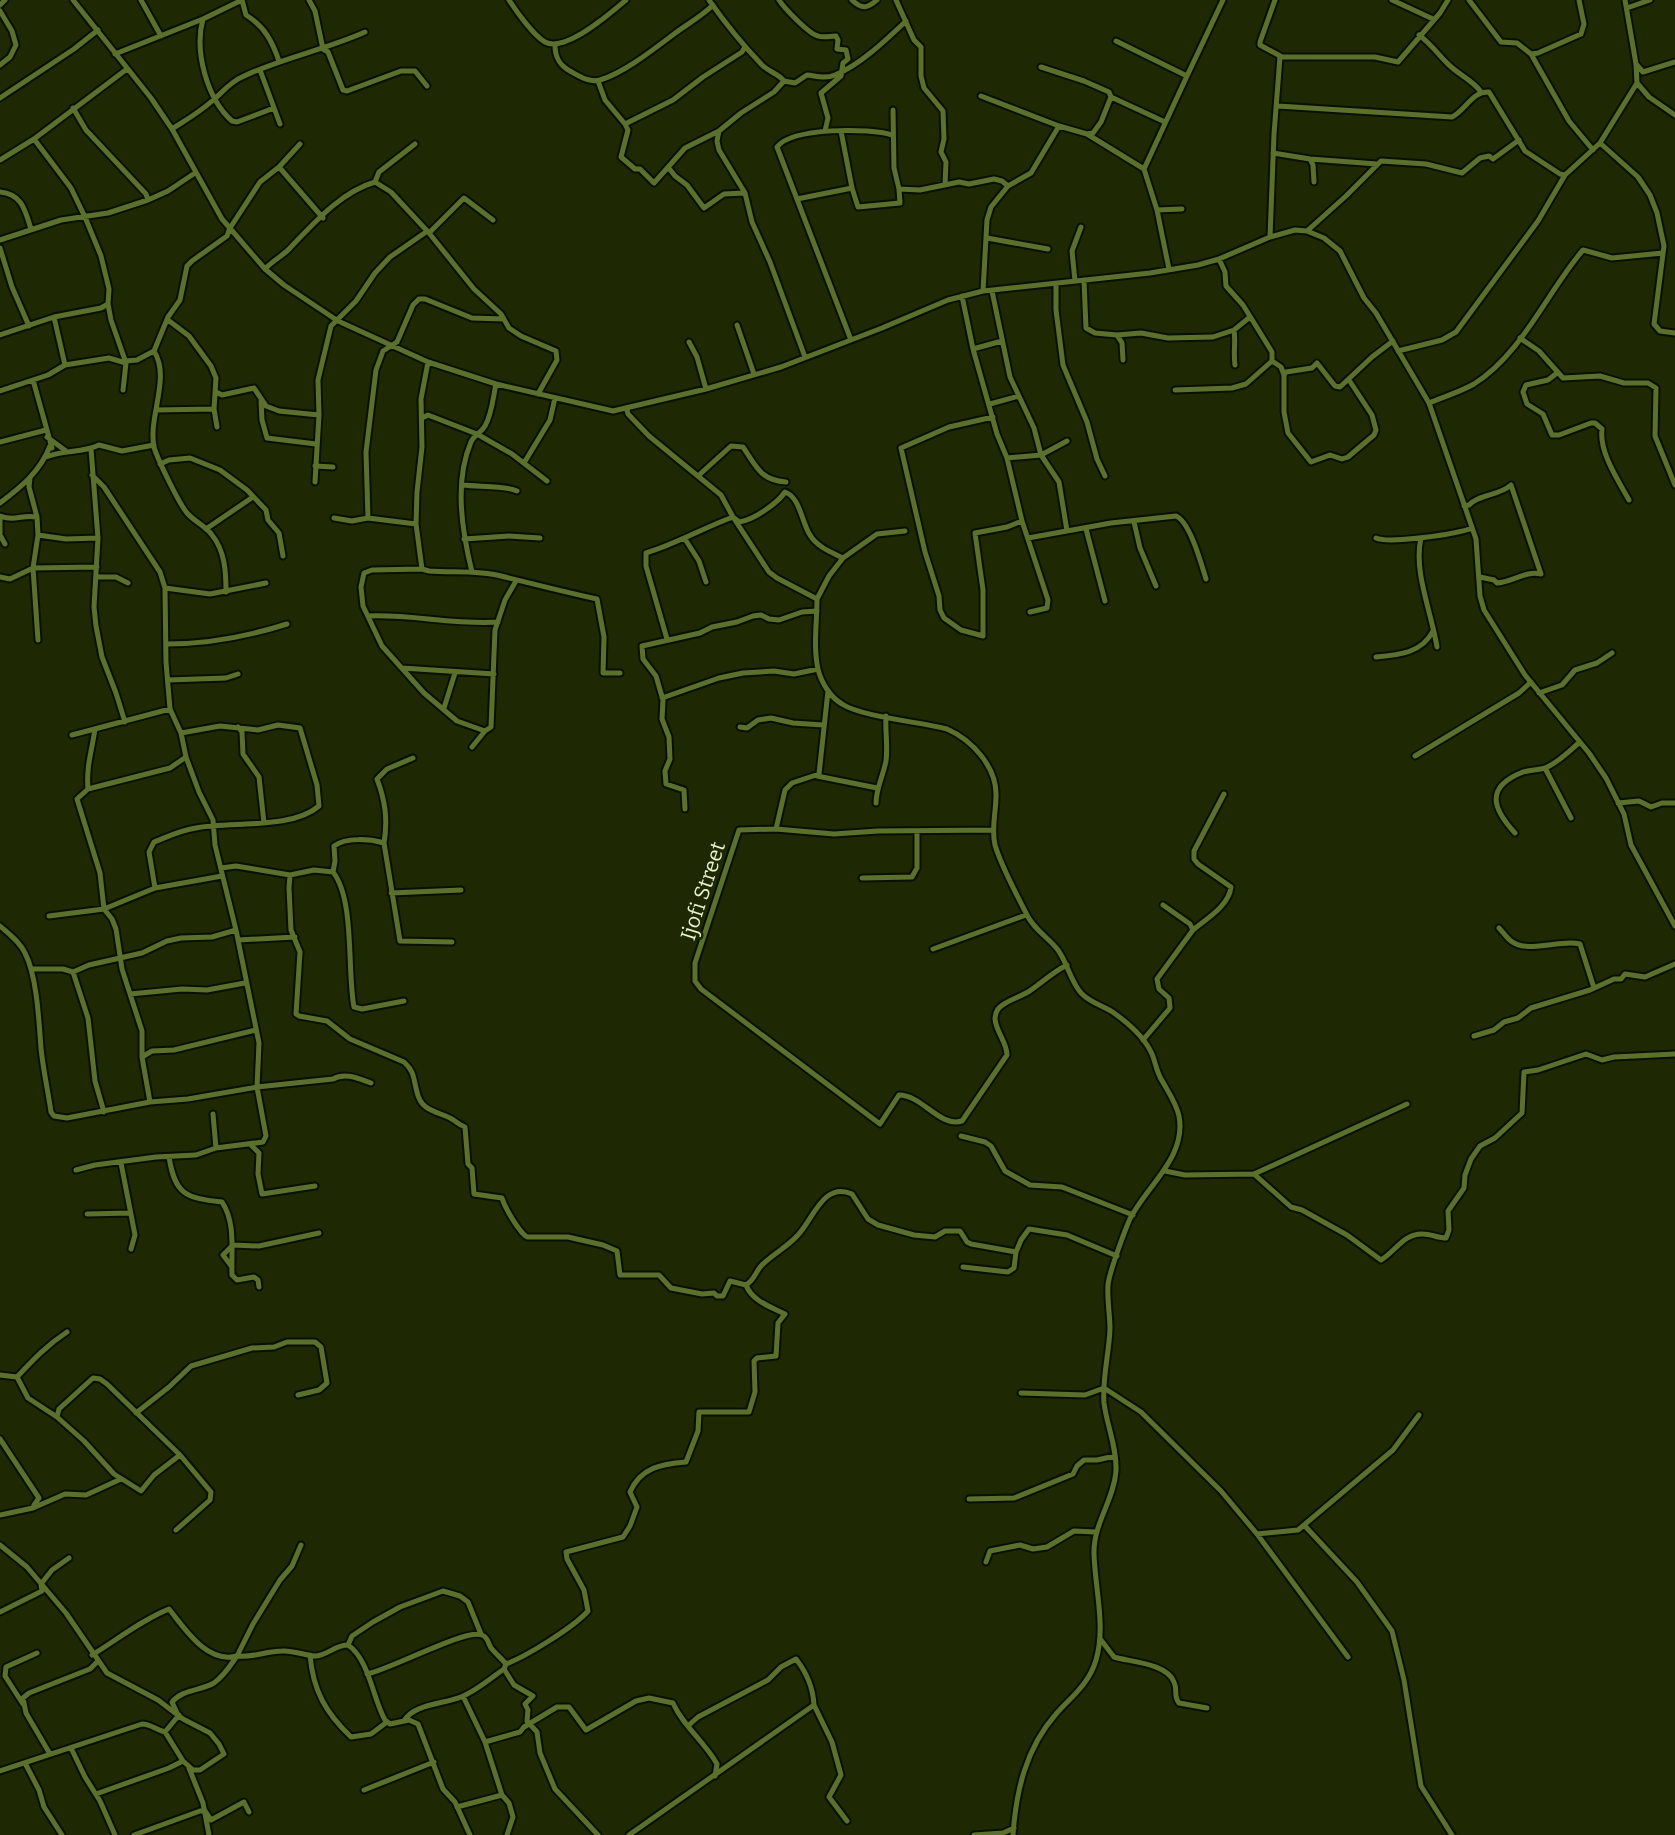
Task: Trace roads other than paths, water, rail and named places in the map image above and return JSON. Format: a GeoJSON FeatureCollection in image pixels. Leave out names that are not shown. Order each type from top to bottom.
{"type":"FeatureCollection","features":[{"type":"Feature","properties":{"kind":"street"},"geometry":{"type":"LineString","coordinates":[[0,5],[5,0]]}},
{"type":"Feature","properties":{"kind":"street"},"geometry":{"type":"LineString","coordinates":[[73,0],[150,97],[172,129],[212,204],[230,228],[265,268],[292,291],[338,321],[428,362],[496,384],[613,411],[626,410],[754,374],[851,340],[908,315],[962,296],[984,291],[1169,269],[1219,259],[1270,237],[1295,230],[1307,231],[1324,238],[1340,251],[1364,298],[1429,403],[1476,539],[1480,596],[1484,610],[1531,682],[1606,778],[1624,814],[1631,845],[1675,926]]}},
{"type":"Feature","properties":{"kind":"street"},"geometry":{"type":"LineString","coordinates":[[141,0],[161,36]]}},
{"type":"Feature","properties":{"kind":"street"},"geometry":{"type":"LineString","coordinates":[[115,54],[203,19],[242,0],[246,15],[260,24],[272,41],[279,61]]}},
{"type":"Feature","properties":{"kind":"street"},"geometry":{"type":"LineString","coordinates":[[309,0],[315,12],[323,49],[328,52],[343,90],[407,71],[415,71],[427,86]]}},
{"type":"Feature","properties":{"kind":"street"},"geometry":{"type":"LineString","coordinates":[[509,0],[533,32],[545,42],[555,45],[587,30],[625,0]]}},
{"type":"Feature","properties":{"kind":"street"},"geometry":{"type":"LineString","coordinates":[[779,0],[811,33],[819,37],[836,36],[837,49],[846,50],[848,59],[842,63],[841,76],[821,93],[828,118],[825,131]]}},
{"type":"Feature","properties":{"kind":"street"},"geometry":{"type":"LineString","coordinates":[[852,0],[865,8],[877,0]]}},
{"type":"Feature","properties":{"kind":"street"},"geometry":{"type":"LineString","coordinates":[[896,0],[922,53],[921,76],[924,88],[943,111],[942,152],[946,162],[945,185]]}},
{"type":"Feature","properties":{"kind":"street"},"geometry":{"type":"LineString","coordinates":[[1169,269],[1157,210],[1144,169],[1223,0]]}},
{"type":"Feature","properties":{"kind":"street"},"geometry":{"type":"LineString","coordinates":[[1275,0],[1260,46],[1280,57],[1374,57],[1394,63],[1398,62],[1448,0]]}},
{"type":"Feature","properties":{"kind":"street"},"geometry":{"type":"LineString","coordinates":[[1392,0],[1433,19]]}},
{"type":"Feature","properties":{"kind":"street"},"geometry":{"type":"LineString","coordinates":[[1469,0],[1501,42],[1517,43],[1531,54],[1569,121],[1593,149]]}},
{"type":"Feature","properties":{"kind":"street"},"geometry":{"type":"LineString","coordinates":[[1531,54],[1581,34],[1584,24],[1578,0]]}},
{"type":"Feature","properties":{"kind":"street"},"geometry":{"type":"LineString","coordinates":[[1398,351],[1442,340],[1455,332],[1538,221],[1565,174],[1600,143],[1637,83],[1625,0]]}},
{"type":"Feature","properties":{"kind":"street"},"geometry":{"type":"LineString","coordinates":[[1627,8],[1650,0]]}},
{"type":"Feature","properties":{"kind":"street"},"geometry":{"type":"LineString","coordinates":[[555,45],[555,55],[565,68],[584,79],[598,81],[655,50],[701,16],[711,2],[745,47],[770,72],[784,81],[795,83],[807,75],[837,75],[869,53],[906,21]]}},
{"type":"Feature","properties":{"kind":"street"},"geometry":{"type":"LineString","coordinates":[[0,10],[12,30],[16,45],[10,57],[0,65]]}},
{"type":"Feature","properties":{"kind":"street"},"geometry":{"type":"LineString","coordinates":[[203,19],[200,50],[210,89],[229,119],[237,122],[274,108]]}},
{"type":"Feature","properties":{"kind":"street"},"geometry":{"type":"LineString","coordinates":[[0,98],[98,30]]}},
{"type":"Feature","properties":{"kind":"street"},"geometry":{"type":"LineString","coordinates":[[172,129],[241,77],[279,61],[323,49],[365,33]]}},
{"type":"Feature","properties":{"kind":"street"},"geometry":{"type":"LineString","coordinates":[[1419,35],[1466,80],[1476,84],[1481,92]]}},
{"type":"Feature","properties":{"kind":"street"},"geometry":{"type":"LineString","coordinates":[[1116,41],[1186,76]]}},
{"type":"Feature","properties":{"kind":"street"},"geometry":{"type":"LineString","coordinates":[[625,124],[674,100],[745,47]]}},
{"type":"Feature","properties":{"kind":"street"},"geometry":{"type":"LineString","coordinates":[[1270,237],[1280,57]]}},
{"type":"Feature","properties":{"kind":"street"},"geometry":{"type":"LineString","coordinates":[[1636,64],[1643,72],[1675,62]]}},
{"type":"Feature","properties":{"kind":"street"},"geometry":{"type":"LineString","coordinates":[[1041,67],[1109,92],[1111,97],[1165,122]]}},
{"type":"Feature","properties":{"kind":"street"},"geometry":{"type":"LineString","coordinates":[[0,160],[34,139],[127,69]]}},
{"type":"Feature","properties":{"kind":"street"},"geometry":{"type":"LineString","coordinates":[[260,70],[280,124]]}},
{"type":"Feature","properties":{"kind":"street"},"geometry":{"type":"LineString","coordinates":[[598,81],[605,100],[628,130],[621,157],[635,169],[640,169],[654,183],[685,148],[719,131],[774,92],[784,81]]}},
{"type":"Feature","properties":{"kind":"street"},"geometry":{"type":"LineString","coordinates":[[1637,83],[1649,97],[1675,115]]}},
{"type":"Feature","properties":{"kind":"street"},"geometry":{"type":"LineString","coordinates":[[1278,106],[1452,117],[1481,92],[1489,92],[1525,151],[1560,174],[1565,174]]}},
{"type":"Feature","properties":{"kind":"street"},"geometry":{"type":"LineString","coordinates":[[981,96],[1087,134],[1144,169]]}},
{"type":"Feature","properties":{"kind":"street"},"geometry":{"type":"LineString","coordinates":[[1087,134],[1096,130],[1111,97]]}},
{"type":"Feature","properties":{"kind":"street"},"geometry":{"type":"LineString","coordinates":[[73,108],[86,130],[146,194],[148,200]]}},
{"type":"Feature","properties":{"kind":"street"},"geometry":{"type":"LineString","coordinates":[[841,131],[858,207],[900,203],[894,168],[893,110]]}},
{"type":"Feature","properties":{"kind":"street"},"geometry":{"type":"LineString","coordinates":[[984,291],[987,220],[991,206],[1009,186],[1031,173],[1059,126]]}},
{"type":"Feature","properties":{"kind":"street"},"geometry":{"type":"LineString","coordinates":[[851,340],[778,147],[786,140],[825,131],[878,130],[892,135]]}},
{"type":"Feature","properties":{"kind":"street"},"geometry":{"type":"LineString","coordinates":[[719,131],[719,150],[745,193],[752,222],[770,262],[805,357]]}},
{"type":"Feature","properties":{"kind":"street"},"geometry":{"type":"LineString","coordinates":[[34,139],[71,188],[86,217],[105,272],[109,289],[108,303],[126,363],[122,390]]}},
{"type":"Feature","properties":{"kind":"street"},"geometry":{"type":"LineString","coordinates":[[1307,231],[1381,161],[1426,164],[1462,173],[1480,158],[1489,156],[1493,159],[1519,140]]}},
{"type":"Feature","properties":{"kind":"street"},"geometry":{"type":"LineString","coordinates":[[1600,143],[1638,177],[1650,195],[1657,214],[1663,253],[1654,324],[1660,331],[1675,333]]}},
{"type":"Feature","properties":{"kind":"street"},"geometry":{"type":"LineString","coordinates":[[0,391],[65,365],[109,359],[126,363],[154,351],[168,317],[180,300],[187,267],[191,261],[227,236],[260,182],[279,167],[300,144]]}},
{"type":"Feature","properties":{"kind":"street"},"geometry":{"type":"LineString","coordinates":[[265,268],[323,218],[342,197],[375,182],[379,172],[415,144]]}},
{"type":"Feature","properties":{"kind":"street"},"geometry":{"type":"LineString","coordinates":[[1273,153],[1377,164]]}},
{"type":"Feature","properties":{"kind":"street"},"geometry":{"type":"LineString","coordinates":[[1310,159],[1314,182]]}},
{"type":"Feature","properties":{"kind":"street"},"geometry":{"type":"LineString","coordinates":[[279,167],[323,218]]}},
{"type":"Feature","properties":{"kind":"street"},"geometry":{"type":"LineString","coordinates":[[668,167],[687,185],[704,208],[724,194],[745,193]]}},
{"type":"Feature","properties":{"kind":"street"},"geometry":{"type":"LineString","coordinates":[[0,240],[61,220],[108,214],[168,191],[195,173]]}},
{"type":"Feature","properties":{"kind":"street"},"geometry":{"type":"LineString","coordinates":[[899,189],[920,190],[994,179],[1009,186]]}},
{"type":"Feature","properties":{"kind":"street"},"geometry":{"type":"LineString","coordinates":[[375,182],[391,192],[509,327],[522,336],[556,351],[557,360],[538,394]]}},
{"type":"Feature","properties":{"kind":"street"},"geometry":{"type":"LineString","coordinates":[[797,199],[852,188]]}},
{"type":"Feature","properties":{"kind":"street"},"geometry":{"type":"LineString","coordinates":[[0,192],[19,198],[31,229]]}},
{"type":"Feature","properties":{"kind":"street"},"geometry":{"type":"LineString","coordinates":[[315,482],[318,380],[331,326],[390,257],[427,233],[464,198],[493,220]]}},
{"type":"Feature","properties":{"kind":"street"},"geometry":{"type":"LineString","coordinates":[[1157,210],[1182,209]]}},
{"type":"Feature","properties":{"kind":"street"},"geometry":{"type":"LineString","coordinates":[[1075,281],[1072,251],[1081,227]]}},
{"type":"Feature","properties":{"kind":"street"},"geometry":{"type":"LineString","coordinates":[[987,238],[1048,249]]}},
{"type":"Feature","properties":{"kind":"street"},"geometry":{"type":"LineString","coordinates":[[0,248],[12,287],[29,326]]}},
{"type":"Feature","properties":{"kind":"street"},"geometry":{"type":"LineString","coordinates":[[1429,403],[1473,384],[1494,368],[1520,338],[1583,250],[1612,258],[1663,253]]}},
{"type":"Feature","properties":{"kind":"street"},"geometry":{"type":"LineString","coordinates":[[1175,390],[1232,388],[1247,384],[1272,361],[1272,352],[1243,304],[1226,286],[1225,272],[1219,259]]}},
{"type":"Feature","properties":{"kind":"street"},"geometry":{"type":"LineString","coordinates":[[1084,280],[1086,327],[1096,333],[1141,333],[1168,338],[1213,337],[1234,330],[1250,317]]}},
{"type":"Feature","properties":{"kind":"street"},"geometry":{"type":"LineString","coordinates":[[1056,284],[1056,310],[1063,365],[1087,422],[1097,459],[1105,476]]}},
{"type":"Feature","properties":{"kind":"street"},"geometry":{"type":"LineString","coordinates":[[992,290],[1010,377],[1034,428],[1041,455],[1059,482],[1067,531]]}},
{"type":"Feature","properties":{"kind":"street"},"geometry":{"type":"LineString","coordinates":[[962,296],[973,349],[1049,605],[1047,608],[1030,612]]}},
{"type":"Feature","properties":{"kind":"street"},"geometry":{"type":"LineString","coordinates":[[368,518],[366,452],[376,370],[383,351],[397,342],[413,305],[419,299],[425,299],[472,318],[504,319]]}},
{"type":"Feature","properties":{"kind":"street"},"geometry":{"type":"LineString","coordinates":[[0,335],[54,317],[101,308],[108,303]]}},
{"type":"Feature","properties":{"kind":"street"},"geometry":{"type":"LineString","coordinates":[[54,317],[65,365]]}},
{"type":"Feature","properties":{"kind":"street"},"geometry":{"type":"LineString","coordinates":[[168,320],[189,337],[216,378],[214,409],[217,427]]}},
{"type":"Feature","properties":{"kind":"street"},"geometry":{"type":"LineString","coordinates":[[737,325],[754,374]]}},
{"type":"Feature","properties":{"kind":"street"},"geometry":{"type":"LineString","coordinates":[[1234,330],[1235,365]]}},
{"type":"Feature","properties":{"kind":"street"},"geometry":{"type":"LineString","coordinates":[[1117,335],[1122,343],[1123,360]]}},
{"type":"Feature","properties":{"kind":"street"},"geometry":{"type":"LineString","coordinates":[[1520,338],[1550,361],[1563,378],[1600,376],[1623,383],[1648,383],[1656,388],[1655,436],[1675,485]]}},
{"type":"Feature","properties":{"kind":"street"},"geometry":{"type":"LineString","coordinates":[[973,349],[1002,341]]}},
{"type":"Feature","properties":{"kind":"street"},"geometry":{"type":"LineString","coordinates":[[1284,375],[1286,372],[1312,368],[1317,363],[1335,386],[1340,387],[1371,357],[1393,341]]}},
{"type":"Feature","properties":{"kind":"street"},"geometry":{"type":"LineString","coordinates":[[689,342],[706,389]]}},
{"type":"Feature","properties":{"kind":"street"},"geometry":{"type":"LineString","coordinates":[[154,351],[161,365],[154,445],[180,505],[212,535],[223,558],[226,592]]}},
{"type":"Feature","properties":{"kind":"street"},"geometry":{"type":"LineString","coordinates":[[1272,361],[1281,367],[1284,375],[1284,412],[1288,433],[1311,463],[1329,455],[1342,459],[1348,457],[1374,435],[1375,421],[1349,380]]}},
{"type":"Feature","properties":{"kind":"street"},"geometry":{"type":"LineString","coordinates":[[422,569],[416,524],[421,399],[428,362]]}},
{"type":"Feature","properties":{"kind":"street"},"geometry":{"type":"LineString","coordinates":[[1558,373],[1548,380],[1526,385],[1523,393],[1527,404],[1543,414],[1552,435],[1591,423],[1602,429],[1600,437],[1609,461],[1629,500]]}},
{"type":"Feature","properties":{"kind":"street"},"geometry":{"type":"LineString","coordinates":[[33,380],[47,438],[56,453]]}},
{"type":"Feature","properties":{"kind":"street"},"geometry":{"type":"LineString","coordinates":[[472,572],[460,514],[466,460],[471,439],[483,430],[490,418],[496,384]]}},
{"type":"Feature","properties":{"kind":"street"},"geometry":{"type":"LineString","coordinates":[[216,392],[222,395],[254,388],[266,406],[279,411],[319,415]]}},
{"type":"Feature","properties":{"kind":"street"},"geometry":{"type":"LineString","coordinates":[[990,404],[1019,396]]}},
{"type":"Feature","properties":{"kind":"street"},"geometry":{"type":"LineString","coordinates":[[524,463],[550,420],[555,398]]}},
{"type":"Feature","properties":{"kind":"street"},"geometry":{"type":"LineString","coordinates":[[261,401],[261,421],[267,438],[316,444]]}},
{"type":"Feature","properties":{"kind":"street"},"geometry":{"type":"LineString","coordinates":[[156,410],[214,409]]}},
{"type":"Feature","properties":{"kind":"street"},"geometry":{"type":"LineString","coordinates":[[626,410],[649,436],[721,495],[769,572],[817,599]]}},
{"type":"Feature","properties":{"kind":"street"},"geometry":{"type":"LineString","coordinates":[[422,418],[428,415],[477,434],[524,463],[547,481]]}},
{"type":"Feature","properties":{"kind":"street"},"geometry":{"type":"LineString","coordinates":[[993,417],[949,427],[901,448],[925,552],[939,596],[940,610],[944,618],[961,630],[983,636],[983,590],[975,533],[1007,527],[1022,521]]}},
{"type":"Feature","properties":{"kind":"street"},"geometry":{"type":"LineString","coordinates":[[0,442],[46,430]]}},
{"type":"Feature","properties":{"kind":"street"},"geometry":{"type":"LineString","coordinates":[[47,438],[66,451]]}},
{"type":"Feature","properties":{"kind":"street"},"geometry":{"type":"LineString","coordinates":[[1007,458],[1041,455],[1067,441]]}},
{"type":"Feature","properties":{"kind":"street"},"geometry":{"type":"LineString","coordinates":[[46,457],[66,451],[91,449],[99,445],[122,451],[154,445]]}},
{"type":"Feature","properties":{"kind":"street"},"geometry":{"type":"LineString","coordinates":[[0,503],[26,486],[46,457],[50,446]]}},
{"type":"Feature","properties":{"kind":"street"},"geometry":{"type":"LineString","coordinates":[[698,476],[732,446],[743,447],[755,469],[763,475],[786,482]]}},
{"type":"Feature","properties":{"kind":"street"},"geometry":{"type":"LineString","coordinates":[[91,449],[98,538],[94,607],[102,657],[117,693],[125,722]]}},
{"type":"Feature","properties":{"kind":"street"},"geometry":{"type":"LineString","coordinates":[[160,464],[169,460],[190,458],[220,470],[266,510],[268,520],[279,533],[283,555]]}},
{"type":"Feature","properties":{"kind":"street"},"geometry":{"type":"LineString","coordinates":[[315,466],[333,467]]}},
{"type":"Feature","properties":{"kind":"street"},"geometry":{"type":"LineString","coordinates":[[76,1170],[95,1165],[196,1154],[216,1148],[263,1142],[267,1136],[257,1087],[259,1043],[215,845],[214,825],[170,709],[165,588],[160,572],[104,487],[92,475]]}},
{"type":"Feature","properties":{"kind":"street"},"geometry":{"type":"LineString","coordinates":[[463,485],[497,489],[507,486],[517,491]]}},
{"type":"Feature","properties":{"kind":"street"},"geometry":{"type":"LineString","coordinates":[[1464,506],[1473,500],[1504,491],[1511,485],[1541,574],[1534,572],[1508,583],[1497,583],[1480,577]]}},
{"type":"Feature","properties":{"kind":"street"},"geometry":{"type":"LineString","coordinates":[[26,486],[37,517],[38,535],[33,568],[38,640]]}},
{"type":"Feature","properties":{"kind":"street"},"geometry":{"type":"LineString","coordinates":[[733,517],[739,522],[746,521],[774,506],[785,492],[789,493],[810,536],[817,544],[843,558]]}},
{"type":"Feature","properties":{"kind":"street"},"geometry":{"type":"LineString","coordinates":[[206,529],[253,497]]}},
{"type":"Feature","properties":{"kind":"street"},"geometry":{"type":"LineString","coordinates":[[1028,538],[1169,515],[1182,518],[1206,579]]}},
{"type":"Feature","properties":{"kind":"street"},"geometry":{"type":"LineString","coordinates":[[5,544],[0,534],[0,517],[10,520],[37,517]]}},
{"type":"Feature","properties":{"kind":"street"},"geometry":{"type":"LineString","coordinates":[[667,639],[645,555],[733,517]]}},
{"type":"Feature","properties":{"kind":"street"},"geometry":{"type":"LineString","coordinates":[[334,518],[368,518],[416,524]]}},
{"type":"Feature","properties":{"kind":"street"},"geometry":{"type":"LineString","coordinates":[[1134,522],[1140,548],[1156,586]]}},
{"type":"Feature","properties":{"kind":"street"},"geometry":{"type":"LineString","coordinates":[[1376,538],[1384,542],[1464,532],[1472,528]]}},
{"type":"Feature","properties":{"kind":"street"},"geometry":{"type":"LineString","coordinates":[[1086,529],[1105,601]]}},
{"type":"Feature","properties":{"kind":"street"},"geometry":{"type":"LineString","coordinates":[[905,531],[877,534],[843,558],[829,576],[817,599],[818,669],[828,691],[844,706],[958,733],[978,752],[994,778],[996,787],[993,830],[999,856],[1026,915],[1058,950],[1080,993],[1112,1011],[1151,1051],[1178,1114],[1180,1127],[1176,1146],[1165,1171],[1133,1215],[1108,1286],[1110,1327],[1104,1405],[1116,1468],[1113,1486],[1095,1532],[1100,1637],[1092,1672],[1081,1689],[1056,1713],[1034,1748],[1017,1791],[1013,1832],[974,1835]]}},
{"type":"Feature","properties":{"kind":"street"},"geometry":{"type":"LineString","coordinates":[[38,535],[66,540],[98,538]]}},
{"type":"Feature","properties":{"kind":"street"},"geometry":{"type":"LineString","coordinates":[[464,539],[509,536],[540,538]]}},
{"type":"Feature","properties":{"kind":"street"},"geometry":{"type":"LineString","coordinates":[[1421,538],[1419,548],[1424,595],[1437,647]]}},
{"type":"Feature","properties":{"kind":"street"},"geometry":{"type":"LineString","coordinates":[[685,539],[699,561],[706,582]]}},
{"type":"Feature","properties":{"kind":"street"},"geometry":{"type":"LineString","coordinates":[[0,577],[10,579],[33,568],[96,567]]}},
{"type":"Feature","properties":{"kind":"street"},"geometry":{"type":"LineString","coordinates":[[485,731],[457,721],[424,693],[382,646],[363,606],[361,586],[364,573],[372,570],[422,569],[500,575],[597,599],[604,636],[603,673],[620,673]]}},
{"type":"Feature","properties":{"kind":"street"},"geometry":{"type":"LineString","coordinates":[[96,576],[117,577],[128,583]]}},
{"type":"Feature","properties":{"kind":"street"},"geometry":{"type":"LineString","coordinates":[[472,747],[491,727],[495,630],[505,600],[516,581]]}},
{"type":"Feature","properties":{"kind":"street"},"geometry":{"type":"LineString","coordinates":[[165,588],[210,594],[266,583]]}},
{"type":"Feature","properties":{"kind":"street"},"geometry":{"type":"LineString","coordinates":[[685,809],[684,790],[666,784],[665,771],[670,760],[669,737],[663,719],[662,698],[656,676],[643,659],[642,646],[700,633],[753,616],[761,615],[779,620],[802,612],[817,611]]}},
{"type":"Feature","properties":{"kind":"street"},"geometry":{"type":"LineString","coordinates":[[368,616],[397,615],[430,621],[498,622]]}},
{"type":"Feature","properties":{"kind":"street"},"geometry":{"type":"LineString","coordinates":[[167,644],[222,642],[287,624]]}},
{"type":"Feature","properties":{"kind":"street"},"geometry":{"type":"LineString","coordinates":[[1376,657],[1391,656],[1417,648],[1427,642],[1433,631]]}},
{"type":"Feature","properties":{"kind":"street"},"geometry":{"type":"LineString","coordinates":[[1539,693],[1562,685],[1575,670],[1597,663],[1612,653]]}},
{"type":"Feature","properties":{"kind":"street"},"geometry":{"type":"LineString","coordinates":[[402,668],[494,674]]}},
{"type":"Feature","properties":{"kind":"street"},"geometry":{"type":"LineString","coordinates":[[662,698],[719,678],[756,671],[794,674],[818,669]]}},
{"type":"Feature","properties":{"kind":"street"},"geometry":{"type":"LineString","coordinates":[[444,708],[454,673]]}},
{"type":"Feature","properties":{"kind":"street"},"geometry":{"type":"LineString","coordinates":[[168,680],[226,678],[238,674]]}},
{"type":"Feature","properties":{"kind":"street"},"geometry":{"type":"LineString","coordinates":[[1415,756],[1519,693],[1531,682]]}},
{"type":"Feature","properties":{"kind":"street"},"geometry":{"type":"LineString","coordinates":[[817,776],[828,691]]}},
{"type":"Feature","properties":{"kind":"street"},"geometry":{"type":"LineString","coordinates":[[72,735],[170,709]]}},
{"type":"Feature","properties":{"kind":"street"},"geometry":{"type":"LineString","coordinates":[[876,803],[877,788],[886,758],[886,716]]}},
{"type":"Feature","properties":{"kind":"street"},"geometry":{"type":"LineString","coordinates":[[740,727],[771,718],[823,725]]}},
{"type":"Feature","properties":{"kind":"street"},"geometry":{"type":"LineString","coordinates":[[155,888],[149,852],[154,842],[192,828],[264,823],[308,816],[318,806],[315,776],[300,728],[278,725],[258,730],[220,726],[181,733]]}},
{"type":"Feature","properties":{"kind":"street"},"geometry":{"type":"LineString","coordinates":[[238,727],[242,732],[244,758],[258,777],[264,823]]}},
{"type":"Feature","properties":{"kind":"street"},"geometry":{"type":"LineString","coordinates":[[88,789],[86,770],[95,729]]}},
{"type":"Feature","properties":{"kind":"street"},"geometry":{"type":"LineString","coordinates":[[1515,833],[1497,808],[1495,796],[1501,786],[1526,771],[1545,768],[1580,742]]}},
{"type":"Feature","properties":{"kind":"street"},"geometry":{"type":"LineString","coordinates":[[150,1102],[142,1057],[142,1031],[120,959],[116,929],[104,909],[100,873],[77,799],[88,789],[170,768],[186,757]]}},
{"type":"Feature","properties":{"kind":"street"},"geometry":{"type":"LineString","coordinates":[[413,758],[387,769],[377,779],[384,799],[387,826],[384,843],[400,941],[452,942]]}},
{"type":"Feature","properties":{"kind":"street"},"geometry":{"type":"LineString","coordinates":[[1545,768],[1572,818]]}},
{"type":"Feature","properties":{"kind":"street"},"geometry":{"type":"LineString","coordinates":[[776,829],[785,790],[792,783],[817,776],[877,788]]}},
{"type":"Feature","properties":{"kind":"street"},"geometry":{"type":"LineString","coordinates":[[1143,1040],[1170,1008],[1170,998],[1159,989],[1157,979],[1193,930],[1222,906],[1231,891],[1231,887],[1194,859],[1195,851],[1224,794]]}},
{"type":"Feature","properties":{"kind":"street"},"geometry":{"type":"LineString","coordinates":[[1618,803],[1639,801],[1651,807],[1662,803],[1675,803]]}},
{"type":"Feature","properties":{"kind":"street","name":"Ijofi Street"},"geometry":{"type":"LineString","coordinates":[[993,830],[834,834],[776,829],[739,830],[695,963],[695,981],[701,989],[880,1124],[899,1095],[914,1098],[957,1123],[962,1121],[1007,1055],[997,1027],[996,1011],[1067,965]]}},
{"type":"Feature","properties":{"kind":"street"},"geometry":{"type":"LineString","coordinates":[[862,878],[912,877],[917,868],[917,831]]}},
{"type":"Feature","properties":{"kind":"street"},"geometry":{"type":"LineString","coordinates":[[333,872],[334,846],[341,841],[384,843]]}},
{"type":"Feature","properties":{"kind":"street"},"geometry":{"type":"LineString","coordinates":[[221,868],[236,866],[290,875],[314,870],[333,872],[339,880],[347,918],[354,1007],[362,1010],[404,1001]]}},
{"type":"Feature","properties":{"kind":"street"},"geometry":{"type":"LineString","coordinates":[[290,875],[291,930],[300,952],[296,1014],[299,1017],[327,1021],[350,1039],[404,1062],[415,1074],[416,1092],[428,1110],[465,1127],[466,1153],[468,1164],[472,1168],[474,1194],[502,1198],[506,1212],[515,1219],[522,1234],[551,1238],[568,1237],[603,1245],[617,1251],[620,1275],[659,1275],[671,1288],[709,1295],[714,1293],[717,1296],[723,1296],[730,1281],[746,1285],[751,1283],[764,1262],[798,1235],[823,1199],[842,1191],[852,1194],[868,1219],[890,1230],[935,1237],[945,1231],[960,1231],[971,1244],[1016,1252]]}},
{"type":"Feature","properties":{"kind":"street"},"geometry":{"type":"LineString","coordinates":[[49,916],[104,909],[155,888],[222,876]]}},
{"type":"Feature","properties":{"kind":"street"},"geometry":{"type":"LineString","coordinates":[[391,893],[461,890]]}},
{"type":"Feature","properties":{"kind":"street"},"geometry":{"type":"LineString","coordinates":[[1163,905],[1190,924],[1193,930]]}},
{"type":"Feature","properties":{"kind":"street"},"geometry":{"type":"LineString","coordinates":[[933,949],[1026,915]]}},
{"type":"Feature","properties":{"kind":"street"},"geometry":{"type":"LineString","coordinates":[[0,926],[18,941],[32,970],[51,1112],[54,1116],[67,1118],[150,1102],[349,1076],[372,1083]]}},
{"type":"Feature","properties":{"kind":"street"},"geometry":{"type":"LineString","coordinates":[[1499,928],[1512,943],[1537,947],[1571,941],[1580,944],[1594,988]]}},
{"type":"Feature","properties":{"kind":"street"},"geometry":{"type":"LineString","coordinates":[[32,970],[63,969],[73,972],[89,965],[142,953],[167,941],[212,937],[236,930]]}},
{"type":"Feature","properties":{"kind":"street"},"geometry":{"type":"LineString","coordinates":[[238,940],[295,937]]}},
{"type":"Feature","properties":{"kind":"street"},"geometry":{"type":"LineString","coordinates":[[1474,1036],[1494,1030],[1531,1008],[1614,979],[1621,979],[1625,974],[1644,977],[1675,964]]}},
{"type":"Feature","properties":{"kind":"street"},"geometry":{"type":"LineString","coordinates":[[73,972],[88,1018],[94,1081],[104,1112]]}},
{"type":"Feature","properties":{"kind":"street"},"geometry":{"type":"LineString","coordinates":[[130,994],[182,989],[207,990],[245,983]]}},
{"type":"Feature","properties":{"kind":"street"},"geometry":{"type":"LineString","coordinates":[[142,1057],[152,1051],[174,1050],[256,1030]]}},
{"type":"Feature","properties":{"kind":"street"},"geometry":{"type":"LineString","coordinates":[[1254,1174],[1291,1207],[1302,1210],[1347,1235],[1381,1260],[1391,1255],[1403,1239],[1411,1236],[1422,1233],[1446,1238],[1449,1230],[1448,1211],[1464,1188],[1471,1159],[1480,1146],[1495,1138],[1522,1112],[1524,1072],[1586,1054],[1602,1060],[1675,1054]]}},
{"type":"Feature","properties":{"kind":"street"},"geometry":{"type":"LineString","coordinates":[[1165,1171],[1185,1175],[1254,1174],[1406,1104]]}},
{"type":"Feature","properties":{"kind":"street"},"geometry":{"type":"LineString","coordinates":[[213,1114],[216,1148]]}},
{"type":"Feature","properties":{"kind":"street"},"geometry":{"type":"LineString","coordinates":[[961,1136],[991,1146],[1005,1171],[1030,1185],[1062,1187],[1133,1215]]}},
{"type":"Feature","properties":{"kind":"street"},"geometry":{"type":"LineString","coordinates":[[250,1144],[259,1153],[258,1174],[262,1194],[315,1186]]}},
{"type":"Feature","properties":{"kind":"street"},"geometry":{"type":"LineString","coordinates":[[169,1157],[171,1170],[182,1192],[209,1202],[222,1202],[230,1225],[235,1279],[254,1277],[258,1280],[259,1287]]}},
{"type":"Feature","properties":{"kind":"street"},"geometry":{"type":"LineString","coordinates":[[121,1163],[135,1235],[131,1250]]}},
{"type":"Feature","properties":{"kind":"street"},"geometry":{"type":"LineString","coordinates":[[88,1214],[130,1213]]}},
{"type":"Feature","properties":{"kind":"street"},"geometry":{"type":"LineString","coordinates":[[963,1267],[1008,1272],[1014,1268],[1016,1252],[1029,1229],[1067,1235],[1117,1256]]}},
{"type":"Feature","properties":{"kind":"street"},"geometry":{"type":"LineString","coordinates":[[233,1245],[260,1245],[319,1233]]}},
{"type":"Feature","properties":{"kind":"street"},"geometry":{"type":"LineString","coordinates":[[232,1267],[223,1255],[233,1245]]}},
{"type":"Feature","properties":{"kind":"street"},"geometry":{"type":"LineString","coordinates":[[404,1721],[407,1716],[423,1708],[463,1696],[582,1618],[588,1611],[584,1590],[566,1552],[623,1536],[637,1507],[630,1492],[632,1486],[639,1478],[664,1463],[686,1462],[698,1431],[699,1412],[749,1412],[755,1392],[754,1361],[757,1358],[776,1356],[778,1322],[785,1314],[749,1293],[746,1285]]}},
{"type":"Feature","properties":{"kind":"street"},"geometry":{"type":"LineString","coordinates":[[17,1377],[37,1358],[42,1349],[67,1332]]}},
{"type":"Feature","properties":{"kind":"street"},"geometry":{"type":"LineString","coordinates":[[136,1413],[191,1366],[252,1348],[274,1347],[287,1342],[315,1342],[321,1348],[327,1383],[319,1390],[298,1395]]}},
{"type":"Feature","properties":{"kind":"street"},"geometry":{"type":"LineString","coordinates":[[0,1375],[17,1377]]}},
{"type":"Feature","properties":{"kind":"street"},"geometry":{"type":"LineString","coordinates":[[17,1377],[28,1398],[57,1417],[84,1441],[114,1474],[141,1491],[154,1475],[180,1455]]}},
{"type":"Feature","properties":{"kind":"street"},"geometry":{"type":"LineString","coordinates":[[57,1417],[59,1409],[93,1378],[107,1384],[180,1455],[211,1492],[210,1500],[176,1530]]}},
{"type":"Feature","properties":{"kind":"street"},"geometry":{"type":"LineString","coordinates":[[1021,1393],[1085,1395],[1104,1388]]}},
{"type":"Feature","properties":{"kind":"street"},"geometry":{"type":"LineString","coordinates":[[1104,1388],[1141,1412],[1221,1491],[1257,1534],[1348,1657]]}},
{"type":"Feature","properties":{"kind":"street"},"geometry":{"type":"LineString","coordinates":[[1257,1534],[1297,1530],[1304,1525],[1393,1450],[1419,1415]]}},
{"type":"Feature","properties":{"kind":"street"},"geometry":{"type":"LineString","coordinates":[[0,1439],[39,1498],[33,1508]]}},
{"type":"Feature","properties":{"kind":"street"},"geometry":{"type":"LineString","coordinates":[[969,1499],[1014,1498],[1073,1474],[1083,1460],[1115,1456]]}},
{"type":"Feature","properties":{"kind":"street"},"geometry":{"type":"LineString","coordinates":[[0,1515],[33,1508],[65,1494],[86,1495],[121,1479]]}},
{"type":"Feature","properties":{"kind":"street"},"geometry":{"type":"LineString","coordinates":[[1304,1525],[1357,1582],[1392,1631],[1404,1680],[1421,1786],[1452,1835]]}},
{"type":"Feature","properties":{"kind":"street"},"geometry":{"type":"LineString","coordinates":[[986,1562],[990,1551],[996,1548],[1020,1545],[1033,1549],[1047,1547],[1074,1531],[1095,1532]]}},
{"type":"Feature","properties":{"kind":"street"},"geometry":{"type":"LineString","coordinates":[[0,1545],[27,1567],[66,1613],[92,1655],[107,1673],[210,1732],[224,1752],[223,1757],[197,1771],[185,1761]]}},
{"type":"Feature","properties":{"kind":"street"},"geometry":{"type":"LineString","coordinates":[[179,1716],[172,1702],[177,1697],[215,1682],[226,1673],[280,1580],[292,1566],[301,1545]]}},
{"type":"Feature","properties":{"kind":"street"},"geometry":{"type":"LineString","coordinates":[[0,1612],[42,1591],[41,1584],[52,1570],[69,1558]]}},
{"type":"Feature","properties":{"kind":"street"},"geometry":{"type":"LineString","coordinates":[[348,1645],[352,1636],[373,1622],[400,1607],[443,1591],[460,1596],[468,1602],[481,1634],[487,1638],[514,1685],[533,1696],[525,1704],[529,1724],[537,1732],[540,1753],[555,1789],[598,1835]]}},
{"type":"Feature","properties":{"kind":"street"},"geometry":{"type":"LineString","coordinates":[[92,1655],[134,1628],[144,1625],[156,1614],[169,1609],[198,1646],[221,1656],[245,1657],[285,1651],[310,1655],[325,1654],[336,1646],[348,1645],[368,1674],[381,1713],[387,1722],[396,1725],[409,1720],[418,1724],[443,1789],[457,1807],[470,1835]]}},
{"type":"Feature","properties":{"kind":"street"},"geometry":{"type":"LineString","coordinates":[[368,1674],[402,1663],[454,1638],[481,1634]]}},
{"type":"Feature","properties":{"kind":"street"},"geometry":{"type":"LineString","coordinates":[[1100,1637],[1114,1657],[1150,1664],[1172,1678],[1175,1683],[1174,1697],[1178,1703],[1207,1708]]}},
{"type":"Feature","properties":{"kind":"street"},"geometry":{"type":"LineString","coordinates":[[37,1653],[6,1667],[5,1676],[50,1754]]}},
{"type":"Feature","properties":{"kind":"street"},"geometry":{"type":"LineString","coordinates":[[310,1655],[312,1679],[327,1712],[351,1737],[371,1734],[387,1722]]}},
{"type":"Feature","properties":{"kind":"street"},"geometry":{"type":"LineString","coordinates":[[689,1725],[698,1717],[768,1679],[780,1667],[796,1659],[813,1690],[814,1705],[832,1741],[841,1775],[829,1797],[847,1821]]}},
{"type":"Feature","properties":{"kind":"street"},"geometry":{"type":"LineString","coordinates":[[23,1704],[23,1699],[29,1693],[90,1669],[97,1662]]}},
{"type":"Feature","properties":{"kind":"street"},"geometry":{"type":"LineString","coordinates":[[463,1696],[485,1741],[502,1795],[509,1803],[513,1817],[507,1835]]}},
{"type":"Feature","properties":{"kind":"street"},"geometry":{"type":"LineString","coordinates":[[485,1741],[520,1732],[557,1707],[569,1707],[586,1730],[636,1700],[649,1698],[673,1703],[679,1717],[709,1750],[717,1764],[715,1776]]}},
{"type":"Feature","properties":{"kind":"street"},"geometry":{"type":"LineString","coordinates":[[629,1835],[814,1705]]}},
{"type":"Feature","properties":{"kind":"street"},"geometry":{"type":"LineString","coordinates":[[164,1732],[179,1716]]}},
{"type":"Feature","properties":{"kind":"street"},"geometry":{"type":"LineString","coordinates":[[1,1768],[25,1763],[142,1724],[152,1725],[164,1732],[185,1761],[211,1820],[244,1802],[249,1812]]}},
{"type":"Feature","properties":{"kind":"street"},"geometry":{"type":"LineString","coordinates":[[71,1748],[115,1835]]}},
{"type":"Feature","properties":{"kind":"street"},"geometry":{"type":"LineString","coordinates":[[96,1794],[185,1761]]}},
{"type":"Feature","properties":{"kind":"street"},"geometry":{"type":"LineString","coordinates":[[364,1790],[434,1762]]}},
{"type":"Feature","properties":{"kind":"street"},"geometry":{"type":"LineString","coordinates":[[25,1763],[39,1790],[44,1807],[62,1835]]}},
{"type":"Feature","properties":{"kind":"street"},"geometry":{"type":"LineString","coordinates":[[457,1807],[502,1795]]}},
{"type":"Feature","properties":{"kind":"street"},"geometry":{"type":"LineString","coordinates":[[134,1835],[205,1811]]}},
{"type":"Feature","properties":{"kind":"street"},"geometry":{"type":"LineString","coordinates":[[205,1811],[209,1835]]}}]}
